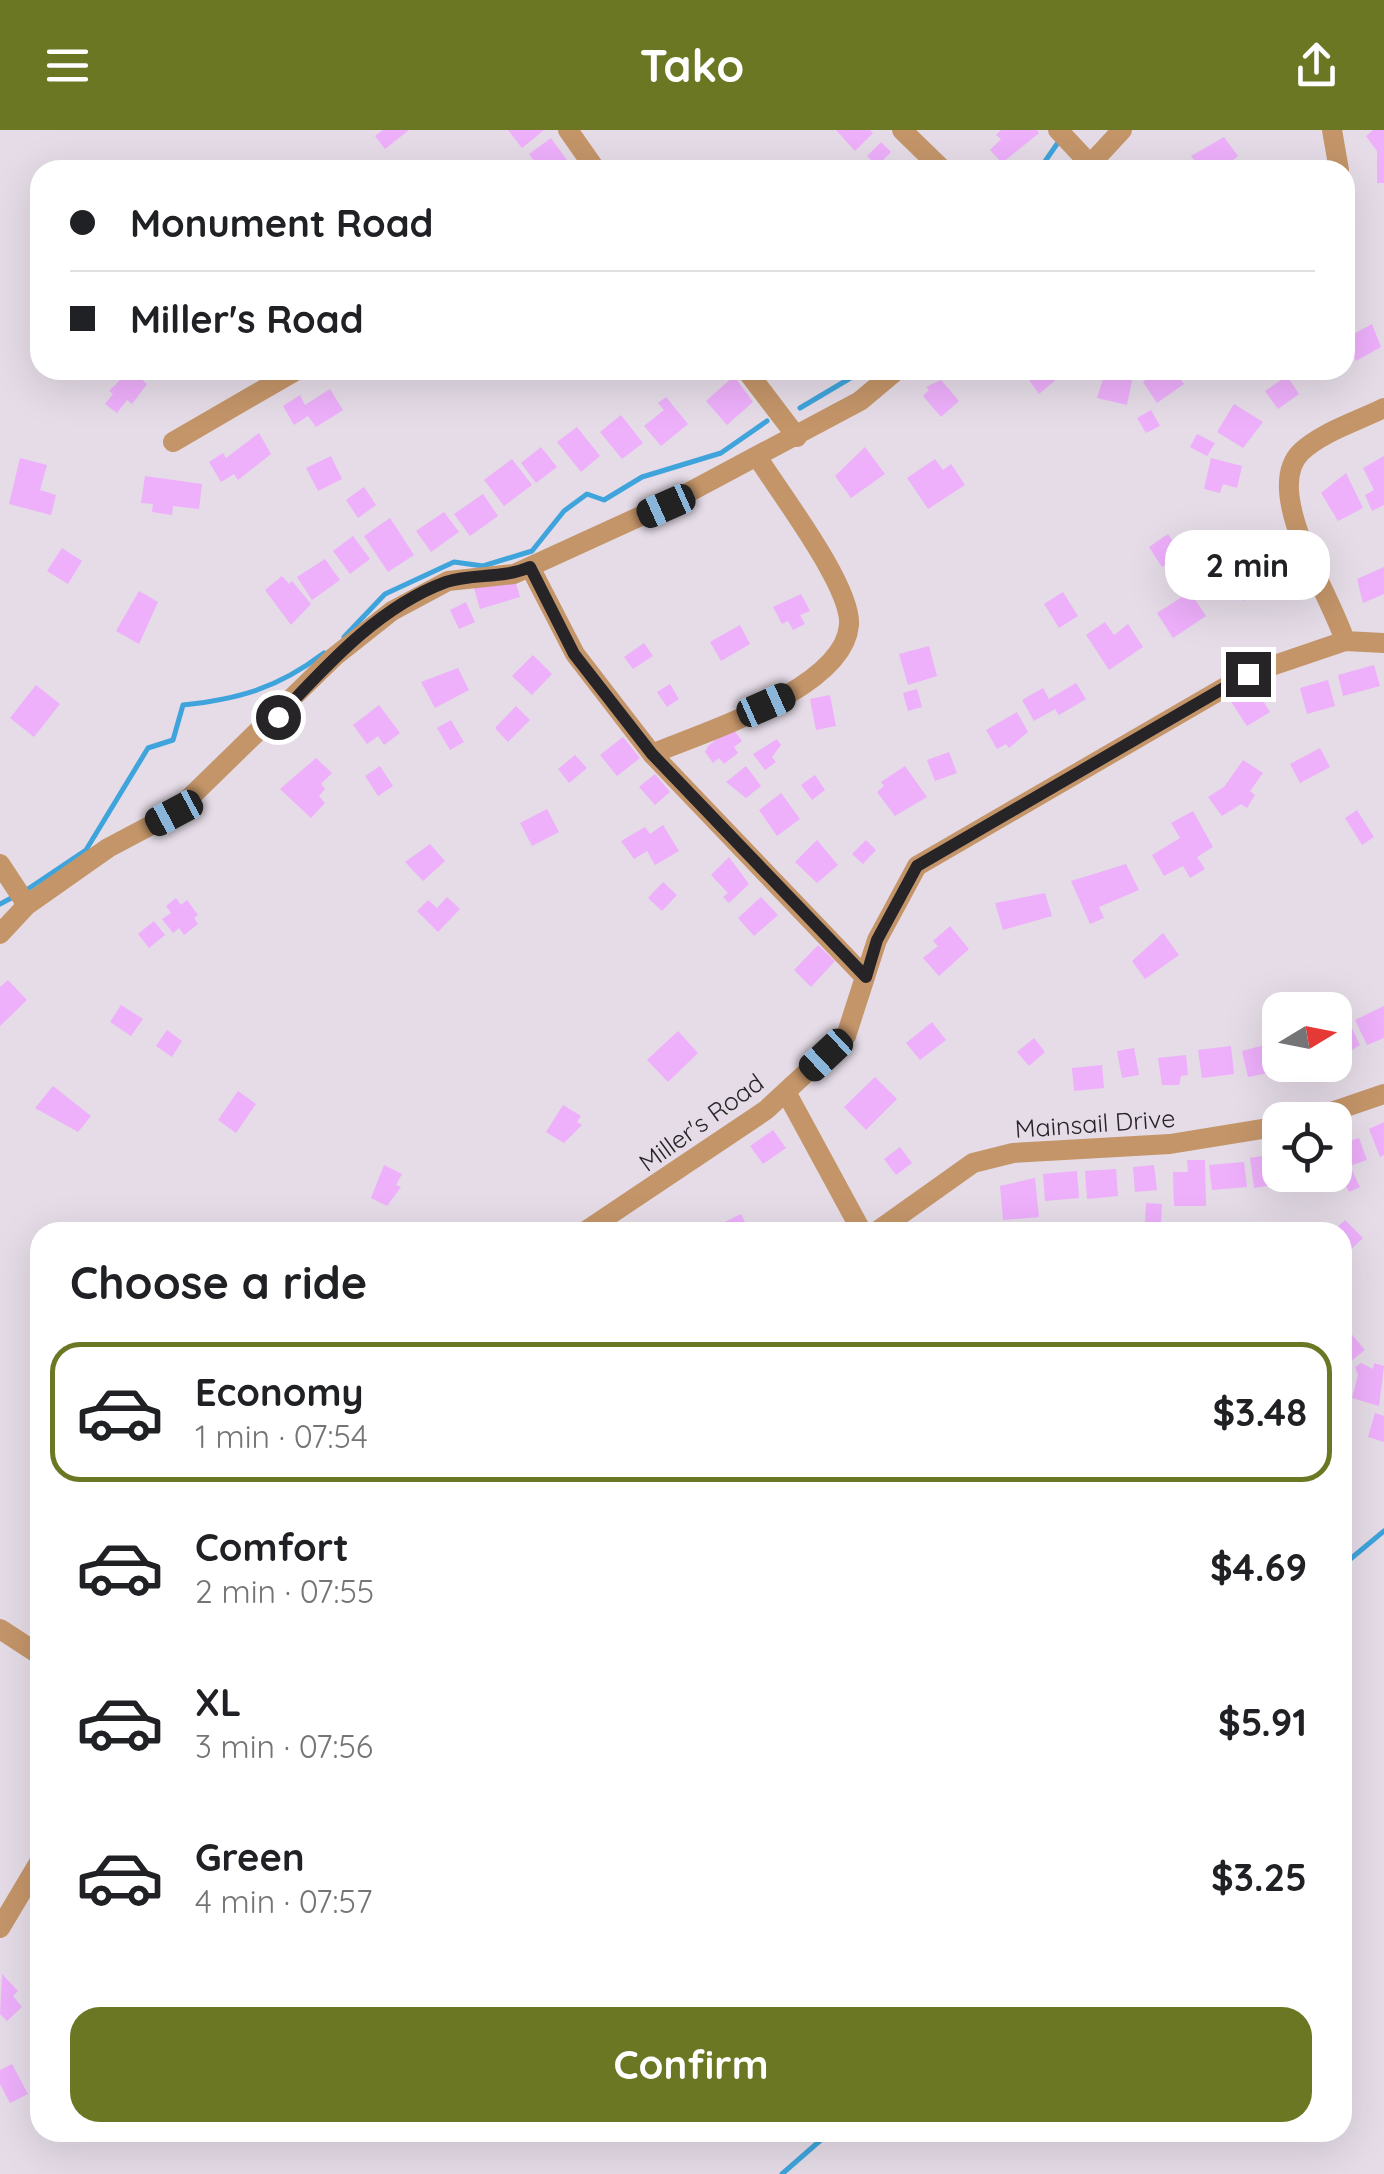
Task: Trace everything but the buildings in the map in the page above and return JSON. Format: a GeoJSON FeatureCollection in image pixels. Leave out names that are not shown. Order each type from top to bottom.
{"type":"FeatureCollection","features":[{"type":"Feature","properties":{"kind":"street"},"geometry":{"type":"LineString","coordinates":[[568,130],[589,160]]}},
{"type":"Feature","properties":{"kind":"street"},"geometry":{"type":"LineString","coordinates":[[902,130],[933,160]]}},
{"type":"Feature","properties":{"kind":"street"},"geometry":{"type":"LineString","coordinates":[[1058,130],[1082,160]]}},
{"type":"Feature","properties":{"kind":"street"},"geometry":{"type":"LineString","coordinates":[[1094,160],[1122,130]]}},
{"type":"Feature","properties":{"kind":"street"},"geometry":{"type":"LineString","coordinates":[[1332,130],[1337,160]]}},
{"type":"Feature","properties":{"kind":"street"},"geometry":{"type":"LineString","coordinates":[[173,442],[280,380]]}},
{"type":"Feature","properties":{"kind":"street"},"geometry":{"type":"LineString","coordinates":[[754,380],[797,437]]}},
{"type":"Feature","properties":{"kind":"street"},"geometry":{"type":"LineString","coordinates":[[0,934],[27,906],[108,848],[174,813],[334,658],[392,611],[448,582],[514,574],[530,567],[758,458],[860,401],[884,380]]}},
{"type":"Feature","properties":{"kind":"street"},"geometry":{"type":"LineString","coordinates":[[1346,641],[1288,502],[1286,479],[1295,459],[1311,444],[1384,408]]}},
{"type":"Feature","properties":{"kind":"street"},"geometry":{"type":"LineString","coordinates":[[652,754],[790,694],[836,658],[849,624],[836,577],[758,458]]}},
{"type":"Feature","properties":{"kind":"street"},"geometry":{"type":"LineString","coordinates":[[530,567],[574,654],[652,754],[866,977]]}},
{"type":"Feature","properties":{"kind":"street","name":"Miller's Road"},"geometry":{"type":"LineString","coordinates":[[599,1222],[766,1110],[846,1036],[877,940],[917,866],[1248,674],[1346,641],[1384,643]]}},
{"type":"Feature","properties":{"kind":"street"},"geometry":{"type":"LineString","coordinates":[[0,864],[27,906]]}},
{"type":"Feature","properties":{"kind":"street"},"geometry":{"type":"LineString","coordinates":[[786,1092],[857,1222]]}},
{"type":"Feature","properties":{"kind":"street"},"geometry":{"type":"LineString","coordinates":[[1352,1105],[1384,1094]]}},
{"type":"Feature","properties":{"kind":"street","name":"Mainsail Drive"},"geometry":{"type":"LineString","coordinates":[[890,1222],[974,1162],[1013,1153],[1170,1144],[1262,1129]]}},
{"type":"Feature","properties":{"kind":"street"},"geometry":{"type":"LineString","coordinates":[[0,1628],[30,1648]]}},
{"type":"Feature","properties":{"kind":"street"},"geometry":{"type":"LineString","coordinates":[[0,1928],[30,1877]]}},
{"type":"Feature","properties":{"kind":"waterway"},"geometry":{"type":"LineString","coordinates":[[1046,160],[1057,144]]}},
{"type":"Feature","properties":{"kind":"waterway"},"geometry":{"type":"LineString","coordinates":[[800,408],[847,380]]}},
{"type":"Feature","properties":{"kind":"waterway"},"geometry":{"type":"LineString","coordinates":[[344,637],[385,594],[454,562],[483,566],[532,551],[564,511],[587,494],[604,500],[642,477],[721,453],[767,421]]}},
{"type":"Feature","properties":{"kind":"waterway"},"geometry":{"type":"LineString","coordinates":[[25,891],[86,850],[148,748],[173,740],[183,705],[257,690],[324,653]]}},
{"type":"Feature","properties":{"kind":"waterway"},"geometry":{"type":"LineString","coordinates":[[0,904],[15,896]]}},
{"type":"Feature","properties":{"kind":"waterway"},"geometry":{"type":"LineString","coordinates":[[1352,1558],[1384,1531]]}},
{"type":"Feature","properties":{"kind":"waterway"},"geometry":{"type":"LineString","coordinates":[[782,2174],[819,2142]]}},
{"type":"Feature","properties":{"kind":"route"},"geometry":{"type":"LineString","coordinates":[[278,717],[334,658],[392,611],[448,582],[514,574],[530,567],[574,654],[652,754],[866,977],[877,940],[917,866],[1248,674]]}}]}
